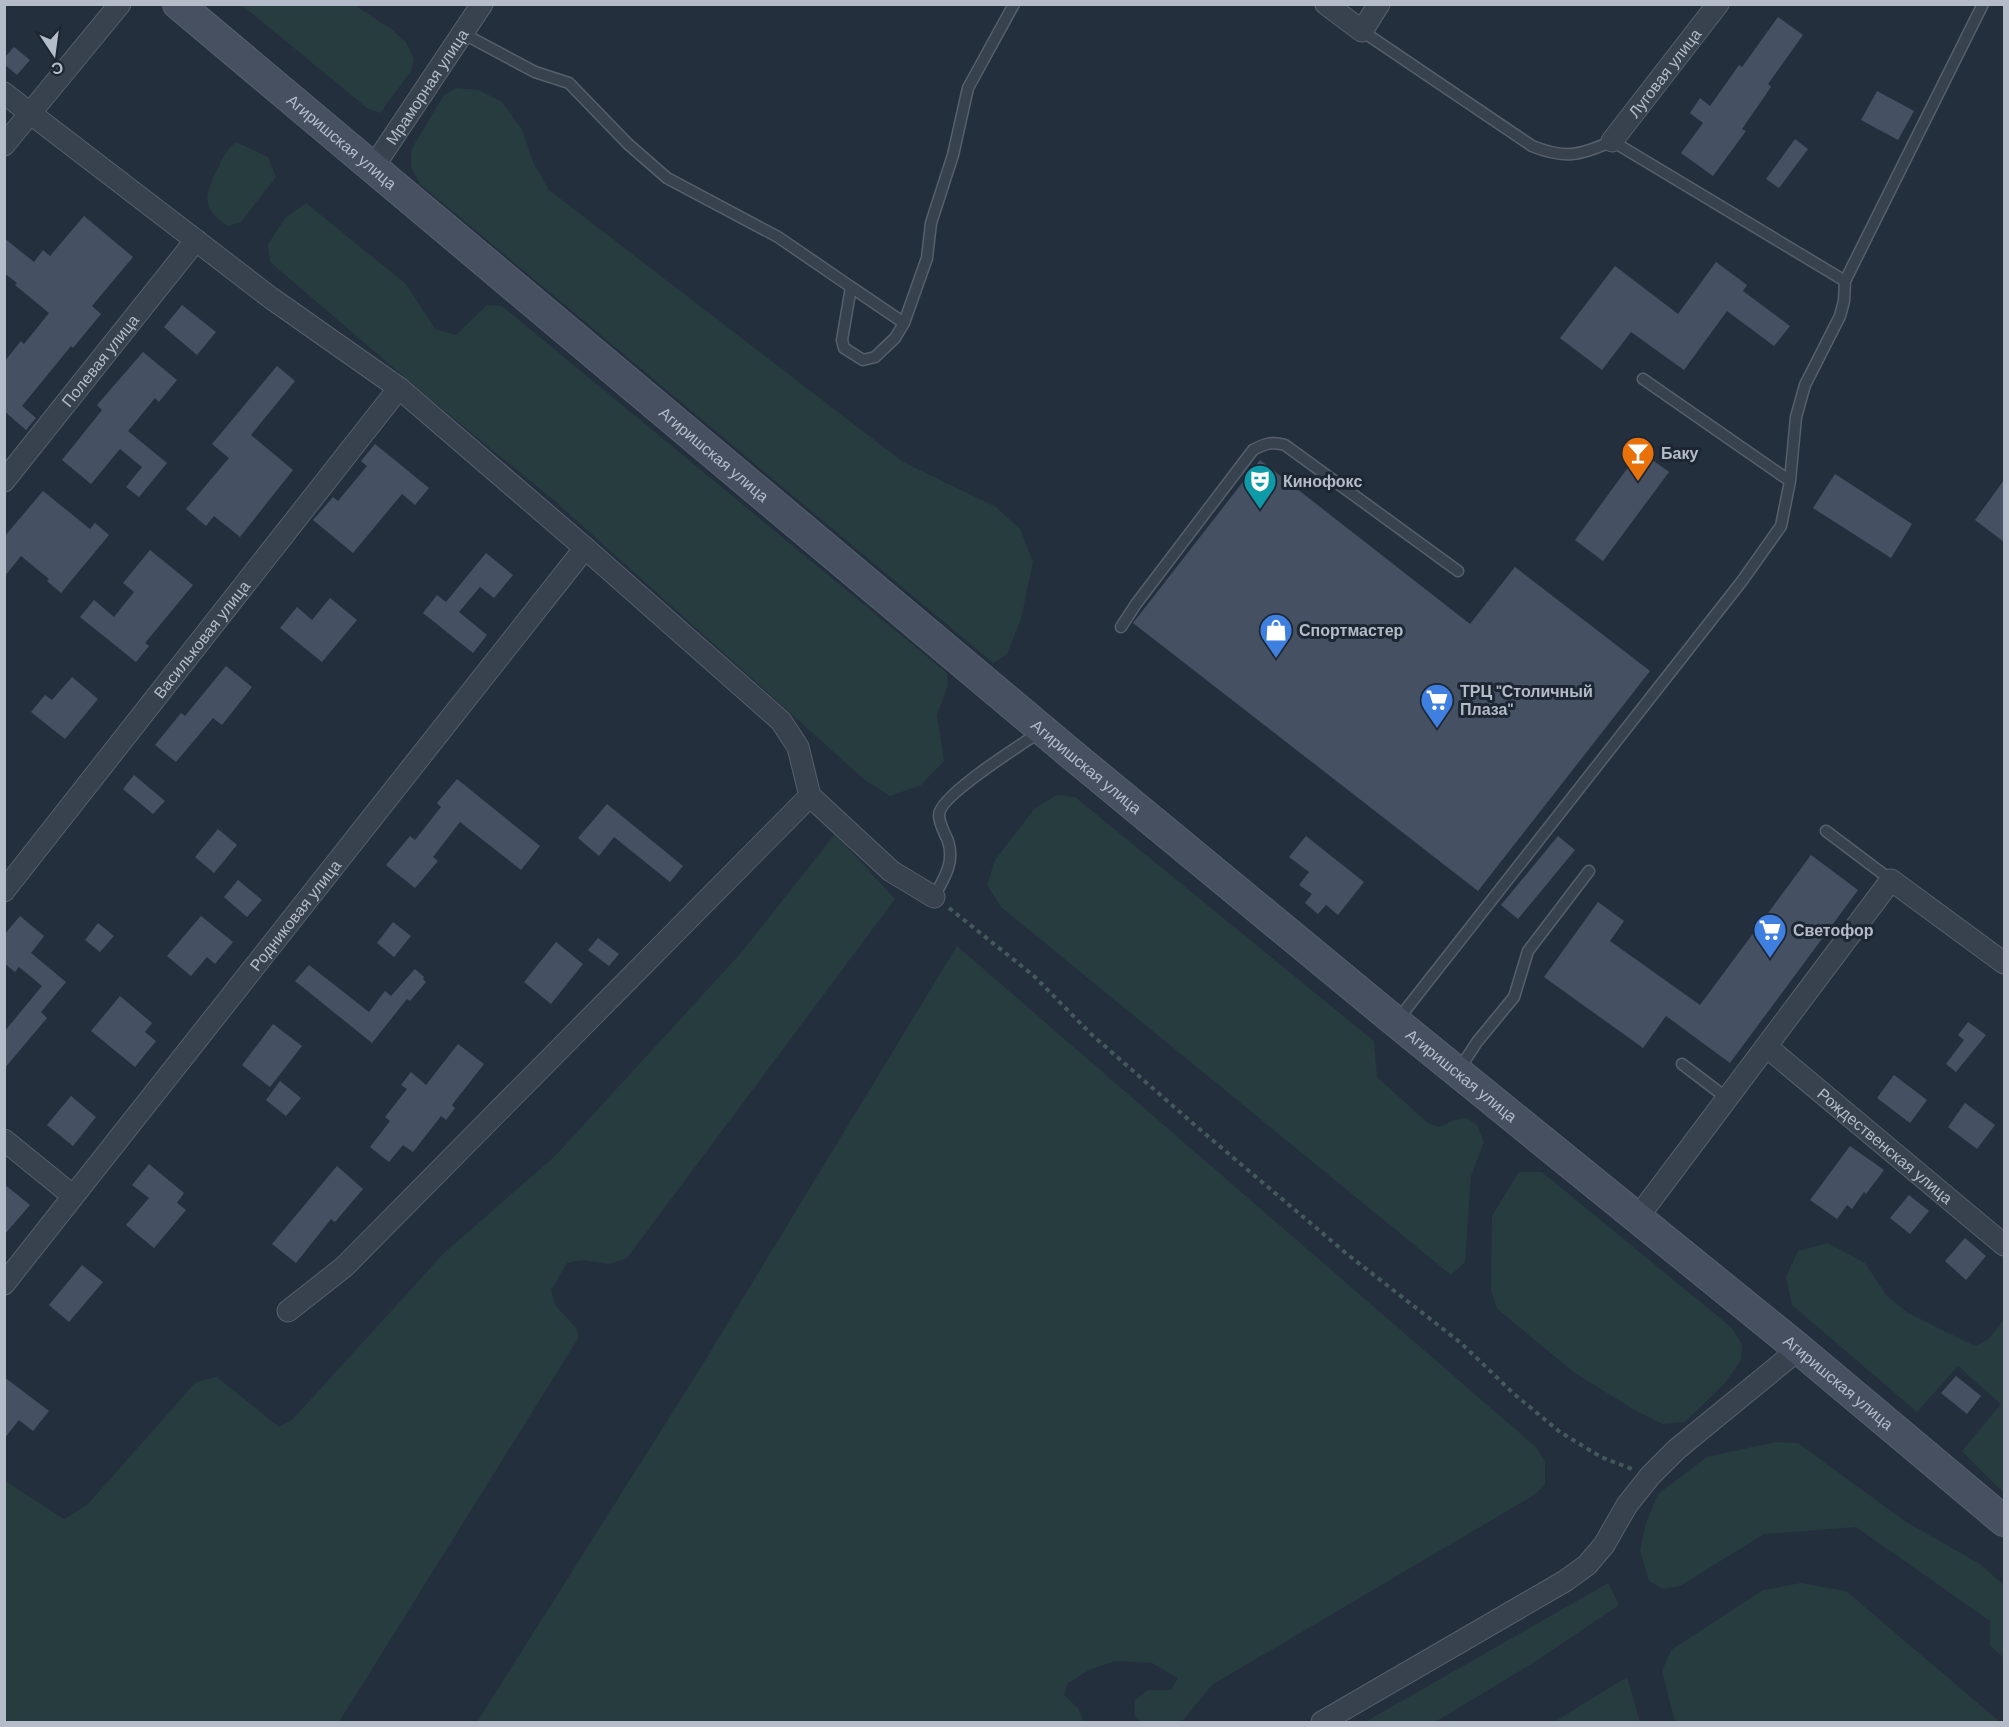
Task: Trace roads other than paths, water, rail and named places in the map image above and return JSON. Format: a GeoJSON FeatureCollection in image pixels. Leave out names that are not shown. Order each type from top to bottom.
{"type":"FeatureCollection","features":[{"type":"Feature","properties":{"kind":"street"},"geometry":{"type":"LineString","coordinates":[[4,145],[120,4]]}},
{"type":"Feature","properties":{"kind":"street","name":"Агиришская улица"},"geometry":{"type":"LineString","coordinates":[[178,4],[1043,730],[1457,1072],[1799,1349],[2004,1521]]}},
{"type":"Feature","properties":{"kind":"street","name":"Мраморная улица"},"geometry":{"type":"LineString","coordinates":[[372,169],[482,4]]}},
{"type":"Feature","properties":{"kind":"street"},"geometry":{"type":"LineString","coordinates":[[1326,4],[1362,30],[1379,4]]}},
{"type":"Feature","properties":{"kind":"street","name":"Луговая улица"},"geometry":{"type":"LineString","coordinates":[[1612,141],[1718,4]]}},
{"type":"Feature","properties":{"kind":"street"},"geometry":{"type":"LineString","coordinates":[[4,93],[271,298],[399,388],[585,548],[781,721],[798,747],[810,796],[891,871],[934,897]]}},
{"type":"Feature","properties":{"kind":"street","name":"Полевая улица"},"geometry":{"type":"LineString","coordinates":[[4,481],[196,240]]}},
{"type":"Feature","properties":{"kind":"street","name":"Васильковая улица"},"geometry":{"type":"LineString","coordinates":[[4,891],[399,388]]}},
{"type":"Feature","properties":{"kind":"street","name":"Родниковая улица"},"geometry":{"type":"LineString","coordinates":[[4,1284],[585,548]]}},
{"type":"Feature","properties":{"kind":"street"},"geometry":{"type":"LineString","coordinates":[[288,1311],[344,1267],[810,796]]}},
{"type":"Feature","properties":{"kind":"street"},"geometry":{"type":"LineString","coordinates":[[1638,1217],[1891,880],[2004,963]]}},
{"type":"Feature","properties":{"kind":"street","name":"Рождественская улица"},"geometry":{"type":"LineString","coordinates":[[1767,1047],[2004,1245]]}},
{"type":"Feature","properties":{"kind":"street"},"geometry":{"type":"LineString","coordinates":[[4,1140],[73,1196]]}},
{"type":"Feature","properties":{"kind":"street"},"geometry":{"type":"LineString","coordinates":[[1322,1722],[1565,1581],[1587,1565],[1604,1545],[1627,1505],[1650,1476],[1677,1449],[1799,1349]]}},
{"type":"Feature","properties":{"kind":"lane"},"geometry":{"type":"LineString","coordinates":[[851,287],[842,340],[844,348],[863,360],[875,357],[895,338],[904,322],[927,258],[931,223],[954,155],[968,88],[1014,4]]}},
{"type":"Feature","properties":{"kind":"lane"},"geometry":{"type":"LineString","coordinates":[[1396,1022],[1742,581],[1781,526],[1791,481],[1796,417],[1805,385],[1840,316],[1844,301],[1845,281],[1983,4]]}},
{"type":"Feature","properties":{"kind":"lane"},"geometry":{"type":"LineString","coordinates":[[1362,30],[1532,146],[1553,154],[1574,154],[1594,150],[1612,141],[1845,281]]}},
{"type":"Feature","properties":{"kind":"lane"},"geometry":{"type":"LineString","coordinates":[[462,33],[535,72],[568,83],[628,144],[667,178],[778,237],[904,322]]}},
{"type":"Feature","properties":{"kind":"lane"},"geometry":{"type":"LineString","coordinates":[[1643,379],[1791,481]]}},
{"type":"Feature","properties":{"kind":"lane"},"geometry":{"type":"LineString","coordinates":[[1121,627],[1253,450],[1275,442],[1285,445],[1458,571]]}},
{"type":"Feature","properties":{"kind":"lane"},"geometry":{"type":"LineString","coordinates":[[934,897],[951,861],[951,854],[940,822],[939,813],[943,804],[1043,730]]}},
{"type":"Feature","properties":{"kind":"lane"},"geometry":{"type":"LineString","coordinates":[[1826,831],[1891,880]]}},
{"type":"Feature","properties":{"kind":"lane"},"geometry":{"type":"LineString","coordinates":[[1457,1072],[1477,1042],[1514,997],[1528,951],[1589,871]]}},
{"type":"Feature","properties":{"kind":"lane"},"geometry":{"type":"LineString","coordinates":[[1682,1064],[1728,1098]]}},
{"type":"Feature","properties":{"kind":"place","name":"Баку"},"geometry":{"type":"Point","coordinates":[1638,482]}},
{"type":"Feature","properties":{"kind":"place","name":"Кинофокс"},"geometry":{"type":"Point","coordinates":[1260,510]}},
{"type":"Feature","properties":{"kind":"place","name":"Спортмастер"},"geometry":{"type":"Point","coordinates":[1276,659]}},
{"type":"Feature","properties":{"kind":"place","name":"ТРЦ \"Столичный Плаза\""},"geometry":{"type":"Point","coordinates":[1437,729]}},
{"type":"Feature","properties":{"kind":"place","name":"Светофор"},"geometry":{"type":"Point","coordinates":[1770,959]}}]}
